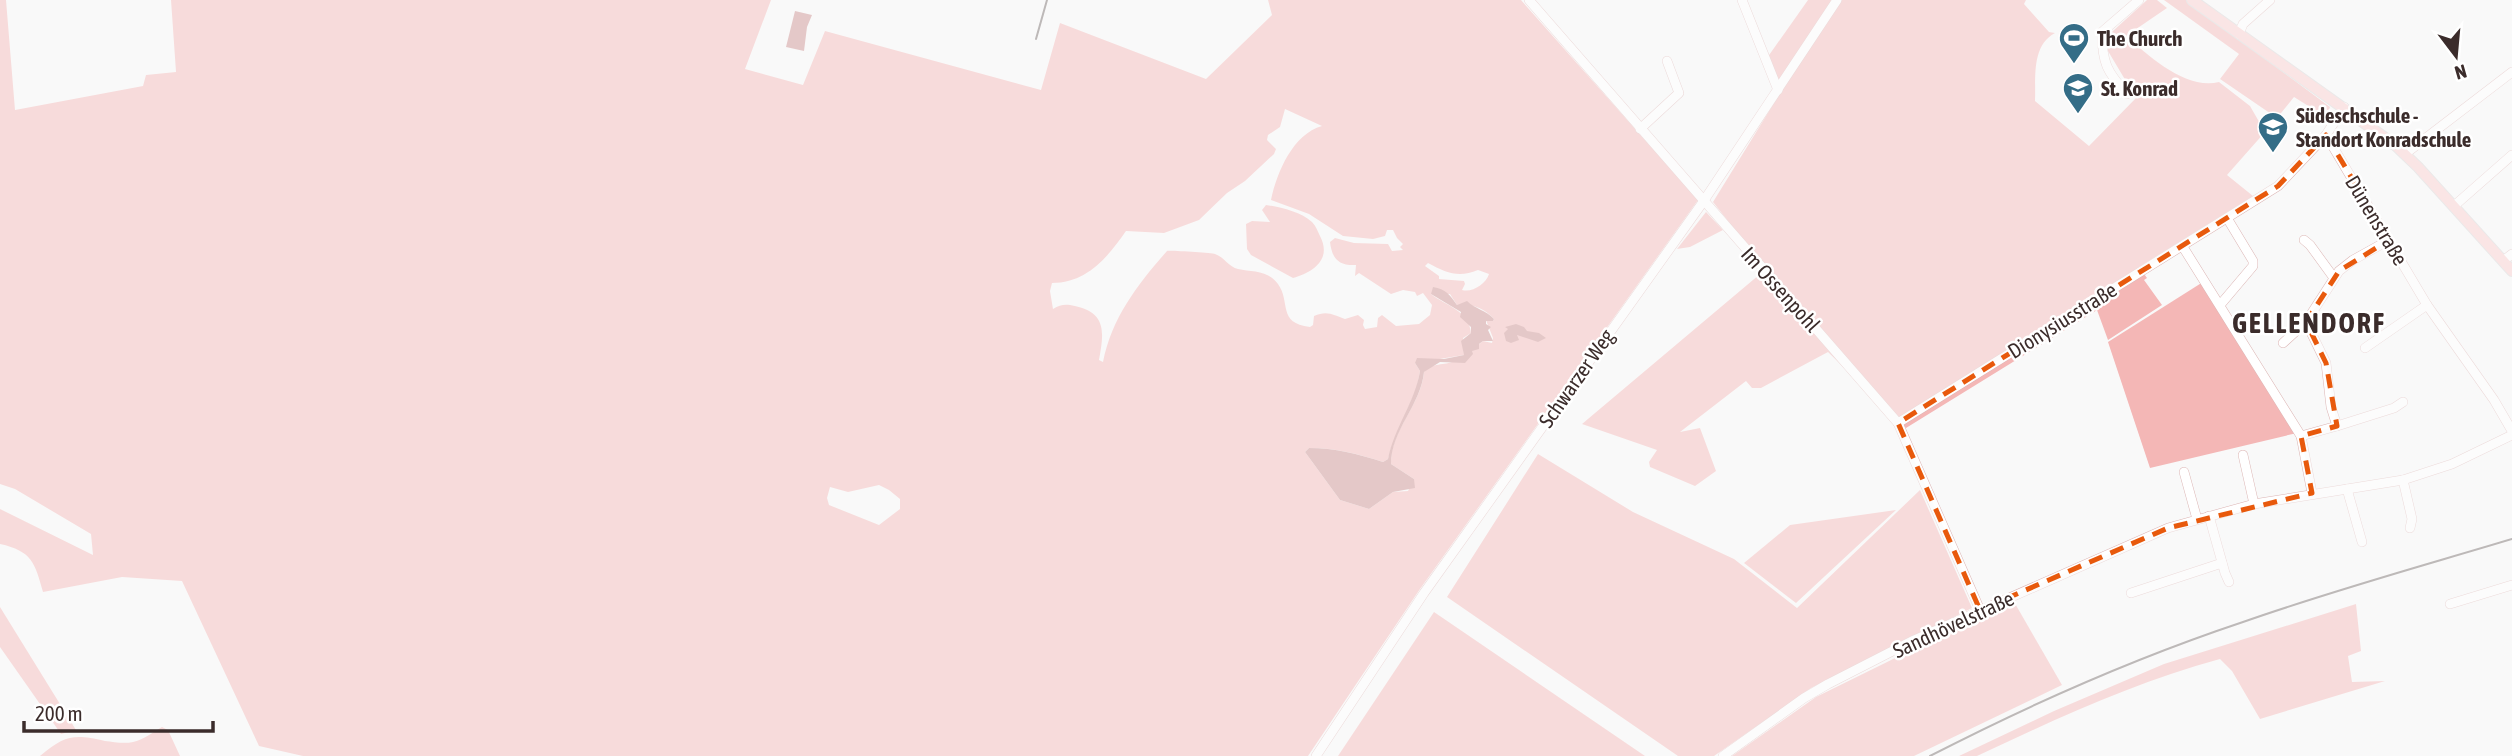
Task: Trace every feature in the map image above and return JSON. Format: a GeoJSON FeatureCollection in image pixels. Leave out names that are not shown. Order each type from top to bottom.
{"type":"FeatureCollection","features":[{"type":"Feature","properties":{"kind":"main road"},"geometry":{"type":"LineString","coordinates":[[2192,0],[2344,107],[2405,154],[2508,258],[2512,271]]}},
{"type":"Feature","properties":{"kind":"street","name":"Im Ossenpohl"},"geometry":{"type":"LineString","coordinates":[[1529,0],[1898,423],[1980,610]]}},
{"type":"Feature","properties":{"kind":"street"},"geometry":{"type":"LineString","coordinates":[[1742,0],[1778,90]]}},
{"type":"Feature","properties":{"kind":"street","name":"Schwarzer Weg"},"geometry":{"type":"LineString","coordinates":[[1316,756],[1424,593],[1703,202],[1837,0]]}},
{"type":"Feature","properties":{"kind":"street"},"geometry":{"type":"LineString","coordinates":[[2127,94],[2105,65],[2102,33],[2139,0]]}},
{"type":"Feature","properties":{"kind":"street"},"geometry":{"type":"LineString","coordinates":[[2239,33],[2243,24],[2270,0]]}},
{"type":"Feature","properties":{"kind":"street"},"geometry":{"type":"LineString","coordinates":[[1640,129],[1679,93],[1667,61]]}},
{"type":"Feature","properties":{"kind":"street"},"geometry":{"type":"LineString","coordinates":[[2405,154],[2512,72]]}},
{"type":"Feature","properties":{"kind":"street","name":"Dionysiusstraße"},"geometry":{"type":"LineString","coordinates":[[1898,423],[2278,186],[2326,135],[2344,107]]}},
{"type":"Feature","properties":{"kind":"street","name":"Dünenstraße"},"geometry":{"type":"LineString","coordinates":[[2326,135],[2427,305],[2494,400],[2512,433]]}},
{"type":"Feature","properties":{"kind":"street"},"geometry":{"type":"LineString","coordinates":[[2454,206],[2512,155]]}},
{"type":"Feature","properties":{"kind":"street"},"geometry":{"type":"LineString","coordinates":[[2220,305],[2253,266],[2253,261],[2227,219]]}},
{"type":"Feature","properties":{"kind":"street"},"geometry":{"type":"LineString","coordinates":[[2304,240],[2310,244],[2334,278]]}},
{"type":"Feature","properties":{"kind":"street"},"geometry":{"type":"LineString","coordinates":[[2283,343],[2306,322],[2339,271],[2389,240]]}},
{"type":"Feature","properties":{"kind":"street"},"geometry":{"type":"LineString","coordinates":[[2183,247],[2301,436],[2312,493]]}},
{"type":"Feature","properties":{"kind":"street"},"geometry":{"type":"LineString","coordinates":[[2365,348],[2427,305]]}},
{"type":"Feature","properties":{"kind":"street"},"geometry":{"type":"LineString","coordinates":[[2306,322],[2326,363],[2331,407],[2337,426]]}},
{"type":"Feature","properties":{"kind":"street"},"geometry":{"type":"LineString","coordinates":[[2301,436],[2394,408],[2403,401]]}},
{"type":"Feature","properties":{"kind":"street","name":"Sandhövelstraße"},"geometry":{"type":"LineString","coordinates":[[1723,756],[1828,684],[1980,610],[2168,528],[2254,504],[2403,480],[2452,464],[2512,433]]}},
{"type":"Feature","properties":{"kind":"street"},"geometry":{"type":"LineString","coordinates":[[2243,454],[2254,504]]}},
{"type":"Feature","properties":{"kind":"street"},"geometry":{"type":"LineString","coordinates":[[2184,472],[2197,519]]}},
{"type":"Feature","properties":{"kind":"street"},"geometry":{"type":"LineString","coordinates":[[2403,480],[2412,519],[2410,528]]}},
{"type":"Feature","properties":{"kind":"street"},"geometry":{"type":"LineString","coordinates":[[2347,489],[2362,542]]}},
{"type":"Feature","properties":{"kind":"street"},"geometry":{"type":"LineString","coordinates":[[2209,516],[2229,582]]}},
{"type":"Feature","properties":{"kind":"street"},"geometry":{"type":"LineString","coordinates":[[2131,593],[2222,562]]}},
{"type":"Feature","properties":{"kind":"street"},"geometry":{"type":"LineString","coordinates":[[2450,604],[2512,585]]}},
{"type":"Feature","properties":{"kind":"highlighted area"},"geometry":{"type":"Polygon","coordinates":[[[2326,135],[2389,240],[2339,271],[2306,322],[2326,363],[2337,426],[2301,436],[2312,493],[2168,528],[1980,610],[1898,423],[2278,186],[2326,135]]]}},
{"type":"Feature","properties":{"kind":"shaded area"},"geometry":{"type":"Polygon","coordinates":[[[0,0],[6,0],[15,110],[143,86],[146,75],[176,72],[171,0],[771,0],[745,69],[803,85],[825,31],[1041,90],[1060,23],[1206,79],[1272,15],[1268,0],[1521,0],[1698,200],[1420,589],[1308,756],[303,756],[259,746],[182,581],[122,577],[43,592],[34,566],[26,555],[0,544],[0,509],[93,555],[91,534],[15,489],[0,484],[0,0]],[[1285,109],[1280,127],[1268,135],[1267,140],[1276,149],[1274,154],[1199,220],[1164,233],[1126,231],[1095,267],[1076,279],[1052,283],[1050,291],[1053,309],[1064,305],[1075,306],[1085,309],[1098,319],[1102,333],[1099,360],[1103,362],[1113,330],[1128,302],[1167,251],[1215,254],[1235,268],[1270,276],[1282,291],[1289,316],[1300,325],[1310,327],[1313,325],[1314,316],[1323,313],[1345,319],[1358,315],[1364,320],[1365,329],[1377,327],[1378,318],[1382,315],[1396,326],[1419,324],[1430,315],[1432,305],[1423,293],[1417,296],[1415,292],[1403,290],[1391,294],[1359,273],[1355,276],[1356,265],[1341,263],[1333,253],[1330,242],[1335,238],[1354,243],[1388,244],[1392,251],[1403,250],[1400,247],[1403,244],[1393,230],[1387,230],[1385,236],[1373,239],[1343,236],[1309,214],[1271,200],[1277,178],[1288,156],[1303,137],[1322,126],[1285,109]],[[1428,263],[1425,266],[1439,276],[1439,279],[1464,281],[1462,290],[1466,291],[1478,287],[1489,274],[1478,270],[1465,274],[1453,273],[1428,263]],[[1431,294],[1456,309],[1466,319],[1471,333],[1463,338],[1464,355],[1415,363],[1420,371],[1417,387],[1388,459],[1383,462],[1328,449],[1309,448],[1305,452],[1340,500],[1369,509],[1393,492],[1408,491],[1414,479],[1391,464],[1392,452],[1422,384],[1424,372],[1431,367],[1459,359],[1483,341],[1492,343],[1493,338],[1486,320],[1493,321],[1490,315],[1477,307],[1457,305],[1450,294],[1431,294]],[[879,485],[848,492],[830,487],[827,498],[829,505],[879,525],[900,509],[900,499],[879,485]]]}},
{"type":"Feature","properties":{"kind":"shaded area"},"geometry":{"type":"Polygon","coordinates":[[[1808,0],[2026,0],[2024,4],[2049,32],[2055,33],[2047,39],[2038,54],[2035,101],[2089,146],[2136,98],[2102,41],[2147,0],[2157,0],[2167,8],[2126,36],[2169,70],[2194,81],[2219,82],[2250,106],[2265,132],[2227,175],[2253,196],[2139,267],[2147,278],[2144,280],[2162,305],[2108,340],[2097,310],[1906,428],[1828,352],[1761,388],[1752,388],[1746,381],[1680,432],[1700,428],[1716,471],[1695,486],[1650,467],[1649,462],[1657,450],[1582,424],[1766,269],[1713,202],[1781,92],[1767,58],[1808,0]]]}},
{"type":"Feature","properties":{"kind":"shaded area"},"geometry":{"type":"Polygon","coordinates":[[[2164,0],[2186,0],[2330,107],[2326,117],[2294,97],[2277,118],[2220,79],[2239,54],[2164,0]]]}},
{"type":"Feature","properties":{"kind":"shaded area"},"geometry":{"type":"Polygon","coordinates":[[[795,11],[812,15],[807,27],[804,51],[786,47],[795,11]]]}},
{"type":"Feature","properties":{"kind":"shaded area"},"geometry":{"type":"Polygon","coordinates":[[[1266,205],[1296,213],[1313,224],[1324,251],[1314,268],[1293,278],[1251,255],[1247,249],[1246,224],[1252,221],[1270,222],[1262,210],[1266,205]]]}},
{"type":"Feature","properties":{"kind":"shaded area"},"geometry":{"type":"Polygon","coordinates":[[[1706,212],[1723,230],[1690,247],[1677,249],[1706,212]]]}},
{"type":"Feature","properties":{"kind":"shaded area"},"geometry":{"type":"Polygon","coordinates":[[[2203,282],[2297,433],[2150,468],[2108,342],[2203,282]]]}},
{"type":"Feature","properties":{"kind":"shaded area"},"geometry":{"type":"Polygon","coordinates":[[[1433,287],[1447,293],[1457,305],[1467,301],[1491,316],[1493,321],[1486,321],[1486,324],[1491,327],[1488,330],[1493,341],[1479,344],[1479,349],[1472,351],[1473,354],[1465,363],[1440,362],[1424,372],[1418,396],[1396,440],[1391,464],[1414,479],[1415,488],[1393,492],[1369,509],[1340,500],[1305,452],[1309,448],[1328,449],[1383,462],[1388,459],[1417,382],[1420,371],[1415,363],[1417,358],[1444,359],[1464,355],[1461,341],[1471,333],[1471,327],[1460,317],[1461,312],[1431,294],[1433,287]]]}},
{"type":"Feature","properties":{"kind":"shaded area"},"geometry":{"type":"Polygon","coordinates":[[[1516,324],[1546,338],[1538,342],[1517,335],[1519,340],[1511,343],[1506,341],[1504,333],[1508,329],[1505,327],[1516,324]]]}},
{"type":"Feature","properties":{"kind":"shaded area"},"geometry":{"type":"Polygon","coordinates":[[[1538,454],[1633,512],[1734,559],[1797,608],[1920,490],[1972,608],[1811,688],[1714,756],[1678,756],[1447,597],[1538,454]]]}},
{"type":"Feature","properties":{"kind":"shaded area"},"geometry":{"type":"Polygon","coordinates":[[[1896,510],[1796,603],[1744,563],[1790,525],[1896,510]]]}},
{"type":"Feature","properties":{"kind":"shaded area"},"geometry":{"type":"Polygon","coordinates":[[[2013,600],[2062,685],[1914,756],[1732,756],[1816,697],[2013,600]]]}},
{"type":"Feature","properties":{"kind":"shaded area"},"geometry":{"type":"Polygon","coordinates":[[[2356,604],[2361,651],[2348,656],[2352,682],[2385,681],[2260,719],[2232,671],[2220,659],[2127,690],[1977,756],[1959,756],[2054,711],[2164,664],[2356,604]]]}},
{"type":"Feature","properties":{"kind":"shaded area"},"geometry":{"type":"Polygon","coordinates":[[[0,607],[76,730],[61,734],[0,647],[0,607]]]}},
{"type":"Feature","properties":{"kind":"shaded area"},"geometry":{"type":"Polygon","coordinates":[[[1434,612],[1645,756],[1338,756],[1434,612]]]}},
{"type":"Feature","properties":{"kind":"shaded area"},"geometry":{"type":"Polygon","coordinates":[[[162,727],[168,730],[180,756],[40,756],[70,738],[85,737],[130,743],[162,727]]]}},
{"type":"Feature","properties":{"kind":"railway"},"geometry":{"type":"LineString","coordinates":[[1036,39],[1047,0]]}},
{"type":"Feature","properties":{"kind":"railway"},"geometry":{"type":"LineString","coordinates":[[1930,756],[2045,700],[2203,636],[2309,600],[2512,539]]}},
{"type":"Feature","properties":{"kind":"place","name":"The Church"},"geometry":{"type":"Point","coordinates":[2074,65]}},
{"type":"Feature","properties":{"kind":"place","name":"St. Konrad"},"geometry":{"type":"Point","coordinates":[2078,115]}},
{"type":"Feature","properties":{"kind":"place","name":"Südeschschule - Standort Konradschule"},"geometry":{"type":"Point","coordinates":[2273,154]}},
{"type":"Feature","properties":{"kind":"district","name":"GELLENDORF"},"geometry":{"type":"Point","coordinates":[2309,323]}}]}
